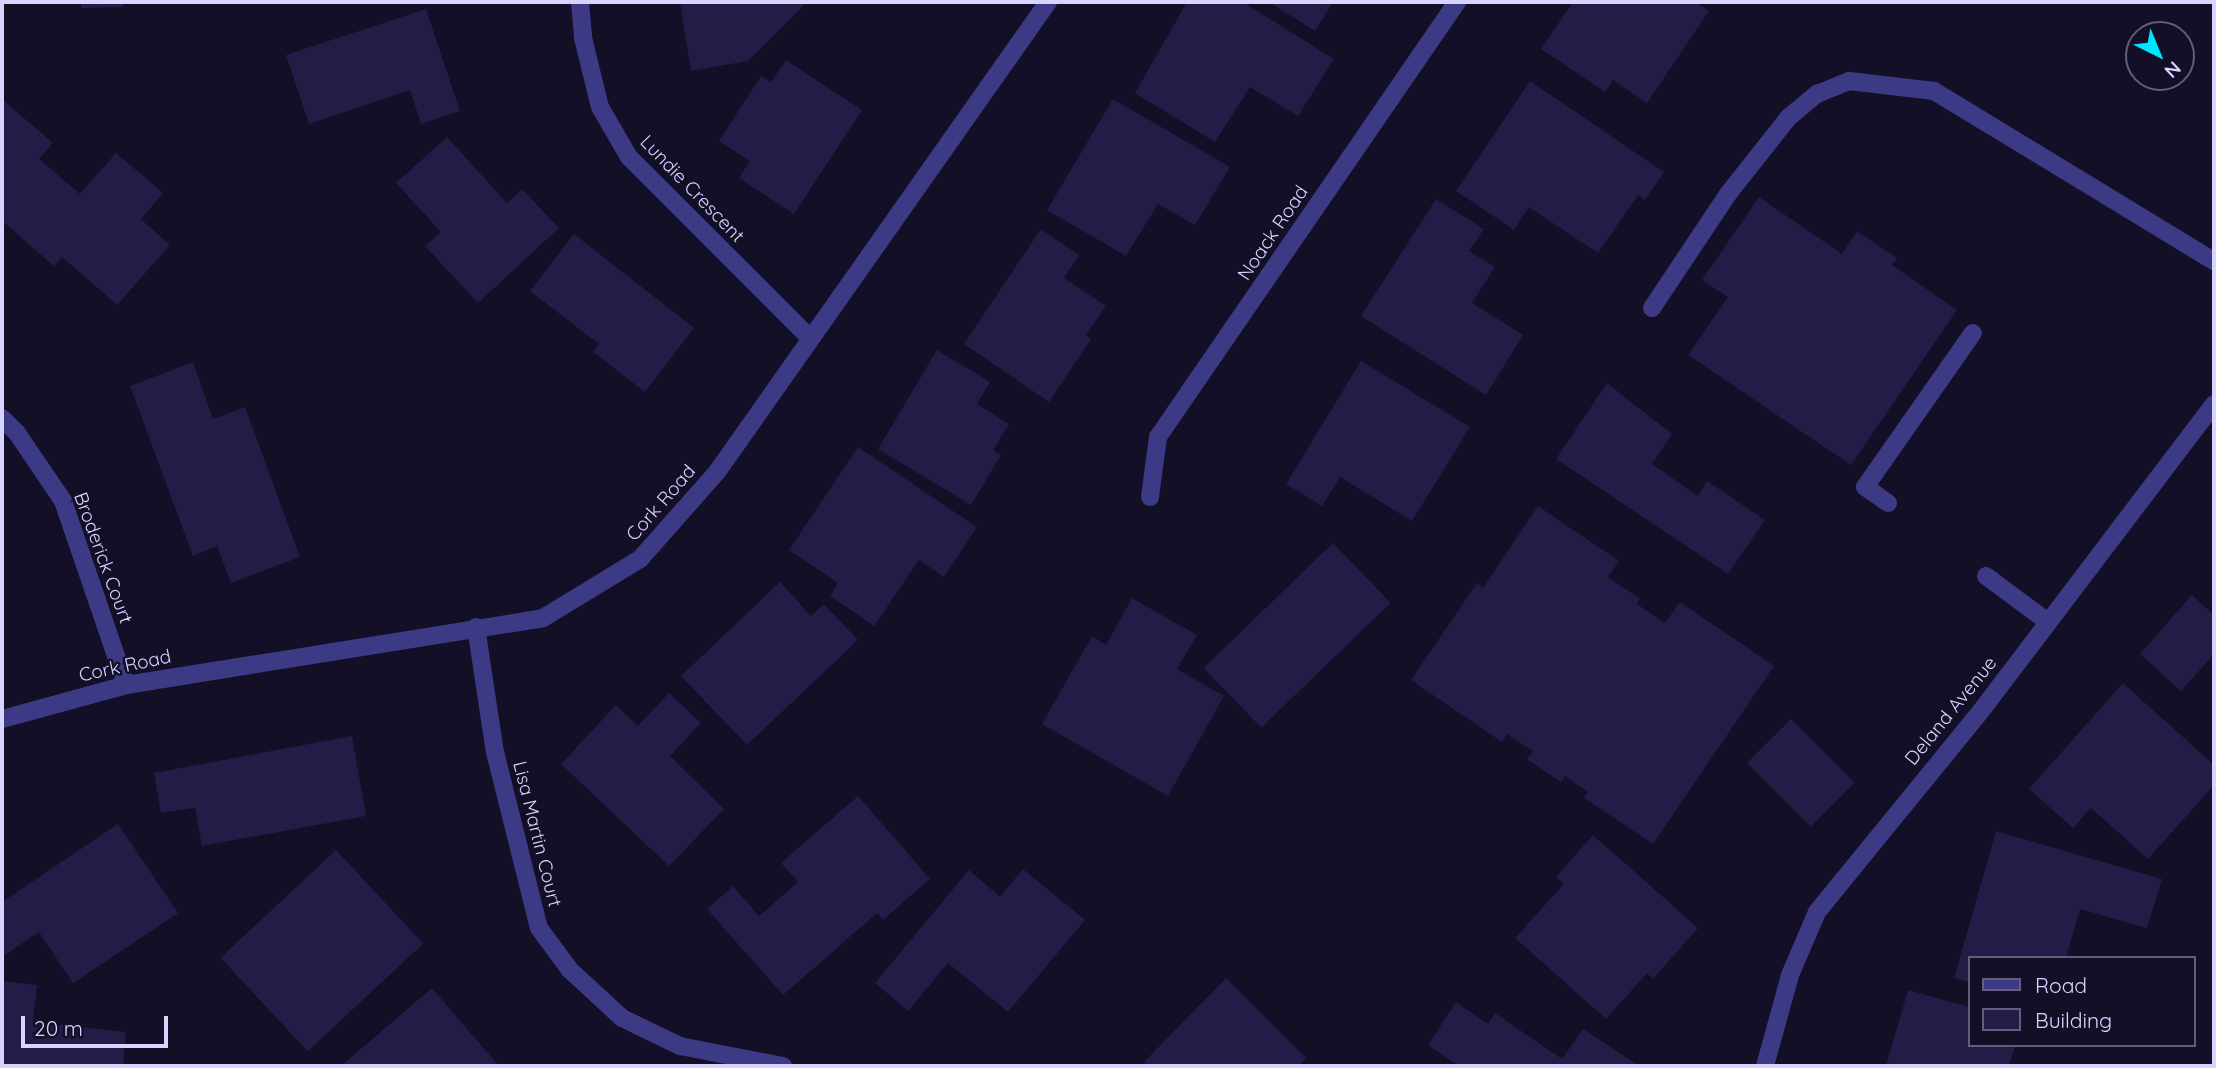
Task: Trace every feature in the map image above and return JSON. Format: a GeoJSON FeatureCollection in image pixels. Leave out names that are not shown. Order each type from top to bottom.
{"type":"FeatureCollection","features":[{"type":"Feature","properties":{"kind":"street","name":"Lundie Crescent"},"geometry":{"type":"LineString","coordinates":[[580,2],[583,38],[600,107],[629,157],[810,338]]}},
{"type":"Feature","properties":{"kind":"street","name":"Cork Road"},"geometry":{"type":"LineString","coordinates":[[2,719],[126,685],[543,618],[640,559],[716,472],[1048,2]]}},
{"type":"Feature","properties":{"kind":"street","name":"Noack Road"},"geometry":{"type":"LineString","coordinates":[[1150,498],[1158,437],[1457,2]]}},
{"type":"Feature","properties":{"kind":"street"},"geometry":{"type":"LineString","coordinates":[[1652,308],[1728,194],[1788,118],[1817,94],[1849,81],[1934,91],[2214,261]]}},
{"type":"Feature","properties":{"kind":"street"},"geometry":{"type":"LineString","coordinates":[[1888,503],[1865,487],[1973,333]]}},
{"type":"Feature","properties":{"kind":"street","name":"Deland Avenue"},"geometry":{"type":"LineString","coordinates":[[1765,1066],[1790,975],[1817,912],[2048,622],[2214,404]]}},
{"type":"Feature","properties":{"kind":"street","name":"Broderick Court"},"geometry":{"type":"LineString","coordinates":[[2,418],[17,433],[63,501],[126,685]]}},
{"type":"Feature","properties":{"kind":"street"},"geometry":{"type":"LineString","coordinates":[[1986,576],[2048,622]]}},
{"type":"Feature","properties":{"kind":"street","name":"Lisa Martin Court"},"geometry":{"type":"LineString","coordinates":[[476,627],[495,752],[539,928],[570,970],[622,1018],[680,1046],[783,1066]]}},
{"type":"Feature","properties":{"kind":"building"},"geometry":{"type":"Polygon","coordinates":[[[81,2],[123,2],[123,7],[81,8],[81,2]]]}},
{"type":"Feature","properties":{"kind":"building"},"geometry":{"type":"Polygon","coordinates":[[[680,2],[807,2],[748,61],[691,71],[680,2]]]}},
{"type":"Feature","properties":{"kind":"building"},"geometry":{"type":"Polygon","coordinates":[[[1187,2],[1243,2],[1334,59],[1298,116],[1250,87],[1215,142],[1135,93],[1187,2]]]}},
{"type":"Feature","properties":{"kind":"building"},"geometry":{"type":"Polygon","coordinates":[[[1269,2],[1333,2],[1315,31],[1269,2]]]}},
{"type":"Feature","properties":{"kind":"building"},"geometry":{"type":"Polygon","coordinates":[[[1573,2],[1696,2],[1709,11],[1647,103],[1613,80],[1605,92],[1541,49],[1573,2]]]}},
{"type":"Feature","properties":{"kind":"building"},"geometry":{"type":"Polygon","coordinates":[[[426,9],[460,111],[421,124],[410,90],[309,124],[286,55],[426,9]]]}},
{"type":"Feature","properties":{"kind":"building"},"geometry":{"type":"Polygon","coordinates":[[[786,60],[862,110],[794,214],[739,178],[750,161],[719,141],[761,76],[771,82],[786,60]]]}},
{"type":"Feature","properties":{"kind":"building"},"geometry":{"type":"Polygon","coordinates":[[[1530,81],[1664,172],[1645,200],[1638,195],[1598,253],[1529,207],[1514,230],[1456,191],[1530,81]]]}},
{"type":"Feature","properties":{"kind":"building"},"geometry":{"type":"Polygon","coordinates":[[[2,99],[53,143],[39,159],[80,194],[116,153],[163,193],[141,219],[170,245],[117,305],[62,257],[54,266],[2,221],[2,99]]]}},
{"type":"Feature","properties":{"kind":"building"},"geometry":{"type":"Polygon","coordinates":[[[1113,99],[1230,167],[1195,225],[1158,204],[1126,256],[1047,210],[1113,99]]]}},
{"type":"Feature","properties":{"kind":"building"},"geometry":{"type":"Polygon","coordinates":[[[447,137],[507,203],[522,189],[559,228],[478,303],[425,246],[441,232],[396,183],[447,137]]]}},
{"type":"Feature","properties":{"kind":"building"},"geometry":{"type":"Polygon","coordinates":[[[1759,197],[1842,254],[1857,231],[1897,258],[1892,265],[1957,310],[1851,465],[1688,355],[1728,297],[1702,280],[1759,197]]]}},
{"type":"Feature","properties":{"kind":"building"},"geometry":{"type":"Polygon","coordinates":[[[1436,199],[1484,229],[1469,251],[1495,267],[1472,303],[1523,335],[1486,395],[1361,316],[1436,199]]]}},
{"type":"Feature","properties":{"kind":"building"},"geometry":{"type":"Polygon","coordinates":[[[1041,229],[1079,255],[1064,278],[1106,306],[1086,335],[1091,339],[1049,402],[964,344],[1041,229]]]}},
{"type":"Feature","properties":{"kind":"building"},"geometry":{"type":"Polygon","coordinates":[[[574,234],[694,328],[645,392],[593,352],[599,344],[530,291],[574,234]]]}},
{"type":"Feature","properties":{"kind":"building"},"geometry":{"type":"Polygon","coordinates":[[[937,350],[990,382],[977,404],[1009,424],[993,450],[1001,455],[971,505],[878,449],[937,350]]]}},
{"type":"Feature","properties":{"kind":"building"},"geometry":{"type":"Polygon","coordinates":[[[1361,361],[1470,427],[1412,521],[1340,477],[1322,506],[1286,484],[1361,361]]]}},
{"type":"Feature","properties":{"kind":"building"},"geometry":{"type":"Polygon","coordinates":[[[193,362],[213,419],[245,407],[300,557],[231,583],[217,546],[193,556],[130,386],[193,362]]]}},
{"type":"Feature","properties":{"kind":"building"},"geometry":{"type":"Polygon","coordinates":[[[1607,383],[1672,434],[1652,464],[1698,496],[1707,481],[1765,520],[1728,574],[1556,459],[1607,383]]]}},
{"type":"Feature","properties":{"kind":"building"},"geometry":{"type":"Polygon","coordinates":[[[858,447],[977,527],[944,577],[919,560],[874,626],[830,596],[838,583],[789,550],[858,447]]]}},
{"type":"Feature","properties":{"kind":"building"},"geometry":{"type":"Polygon","coordinates":[[[1538,506],[1619,561],[1608,577],[1640,599],[1637,604],[1665,623],[1680,602],[1774,666],[1653,844],[1584,798],[1588,792],[1565,776],[1561,782],[1527,759],[1533,751],[1507,734],[1502,742],[1411,680],[1477,583],[1483,588],[1538,506]]]}},
{"type":"Feature","properties":{"kind":"building"},"geometry":{"type":"Polygon","coordinates":[[[1333,543],[1391,603],[1261,728],[1204,668],[1333,543]]]}},
{"type":"Feature","properties":{"kind":"building"},"geometry":{"type":"Polygon","coordinates":[[[780,582],[811,616],[824,604],[858,640],[747,745],[681,676],[780,582]]]}},
{"type":"Feature","properties":{"kind":"building"},"geometry":{"type":"Polygon","coordinates":[[[2192,595],[2214,615],[2214,654],[2181,691],[2140,654],[2192,595]]]}},
{"type":"Feature","properties":{"kind":"building"},"geometry":{"type":"Polygon","coordinates":[[[1132,598],[1197,635],[1177,669],[1224,696],[1168,796],[1042,724],[1092,636],[1106,645],[1132,598]]]}},
{"type":"Feature","properties":{"kind":"building"},"geometry":{"type":"Polygon","coordinates":[[[2123,683],[2214,765],[2214,785],[2148,859],[2091,808],[2073,828],[2029,789],[2123,683]]]}},
{"type":"Feature","properties":{"kind":"building"},"geometry":{"type":"Polygon","coordinates":[[[669,693],[701,723],[670,756],[724,809],[669,866],[561,764],[616,705],[638,726],[669,693]]]}},
{"type":"Feature","properties":{"kind":"building"},"geometry":{"type":"Polygon","coordinates":[[[1791,719],[1855,783],[1811,826],[1747,763],[1791,719]]]}},
{"type":"Feature","properties":{"kind":"building"},"geometry":{"type":"Polygon","coordinates":[[[352,736],[366,816],[202,846],[195,808],[161,813],[154,773],[352,736]]]}},
{"type":"Feature","properties":{"kind":"building"},"geometry":{"type":"Polygon","coordinates":[[[858,796],[930,879],[883,920],[877,913],[783,995],[707,909],[733,886],[759,916],[798,882],[781,863],[858,796]]]}},
{"type":"Feature","properties":{"kind":"building"},"geometry":{"type":"Polygon","coordinates":[[[118,824],[178,913],[73,983],[39,932],[2,957],[2,902],[118,824]]]}},
{"type":"Feature","properties":{"kind":"building"},"geometry":{"type":"Polygon","coordinates":[[[1996,831],[2162,879],[2147,928],[2080,909],[2067,956],[1968,956],[1968,982],[1954,978],[1996,831]]]}},
{"type":"Feature","properties":{"kind":"building"},"geometry":{"type":"Polygon","coordinates":[[[1593,835],[1698,928],[1653,979],[1647,973],[1606,1019],[1515,938],[1564,884],[1556,877],[1593,835]]]}},
{"type":"Feature","properties":{"kind":"building"},"geometry":{"type":"Polygon","coordinates":[[[336,850],[423,944],[308,1051],[220,958],[336,850]]]}},
{"type":"Feature","properties":{"kind":"building"},"geometry":{"type":"Polygon","coordinates":[[[1023,869],[1085,920],[1008,1012],[948,963],[908,1011],[875,983],[969,870],[1000,897],[1023,869]]]}},
{"type":"Feature","properties":{"kind":"building"},"geometry":{"type":"Polygon","coordinates":[[[1226,978],[1306,1058],[1298,1066],[1148,1066],[1144,1062],[1226,978]]]}},
{"type":"Feature","properties":{"kind":"building"},"geometry":{"type":"Polygon","coordinates":[[[2,981],[37,985],[33,1022],[126,1032],[123,1066],[2,1066],[2,981]]]}},
{"type":"Feature","properties":{"kind":"building"},"geometry":{"type":"Polygon","coordinates":[[[432,988],[499,1066],[341,1066],[432,988]]]}},
{"type":"Feature","properties":{"kind":"building"},"geometry":{"type":"Polygon","coordinates":[[[1908,990],[1968,1007],[1968,1047],[2014,1047],[2009,1066],[1886,1066],[1908,990]]]}},
{"type":"Feature","properties":{"kind":"building"},"geometry":{"type":"Polygon","coordinates":[[[1456,1002],[1488,1024],[1495,1013],[1562,1059],[1583,1029],[1639,1066],[1459,1066],[1428,1045],[1456,1002]]]}}]}
